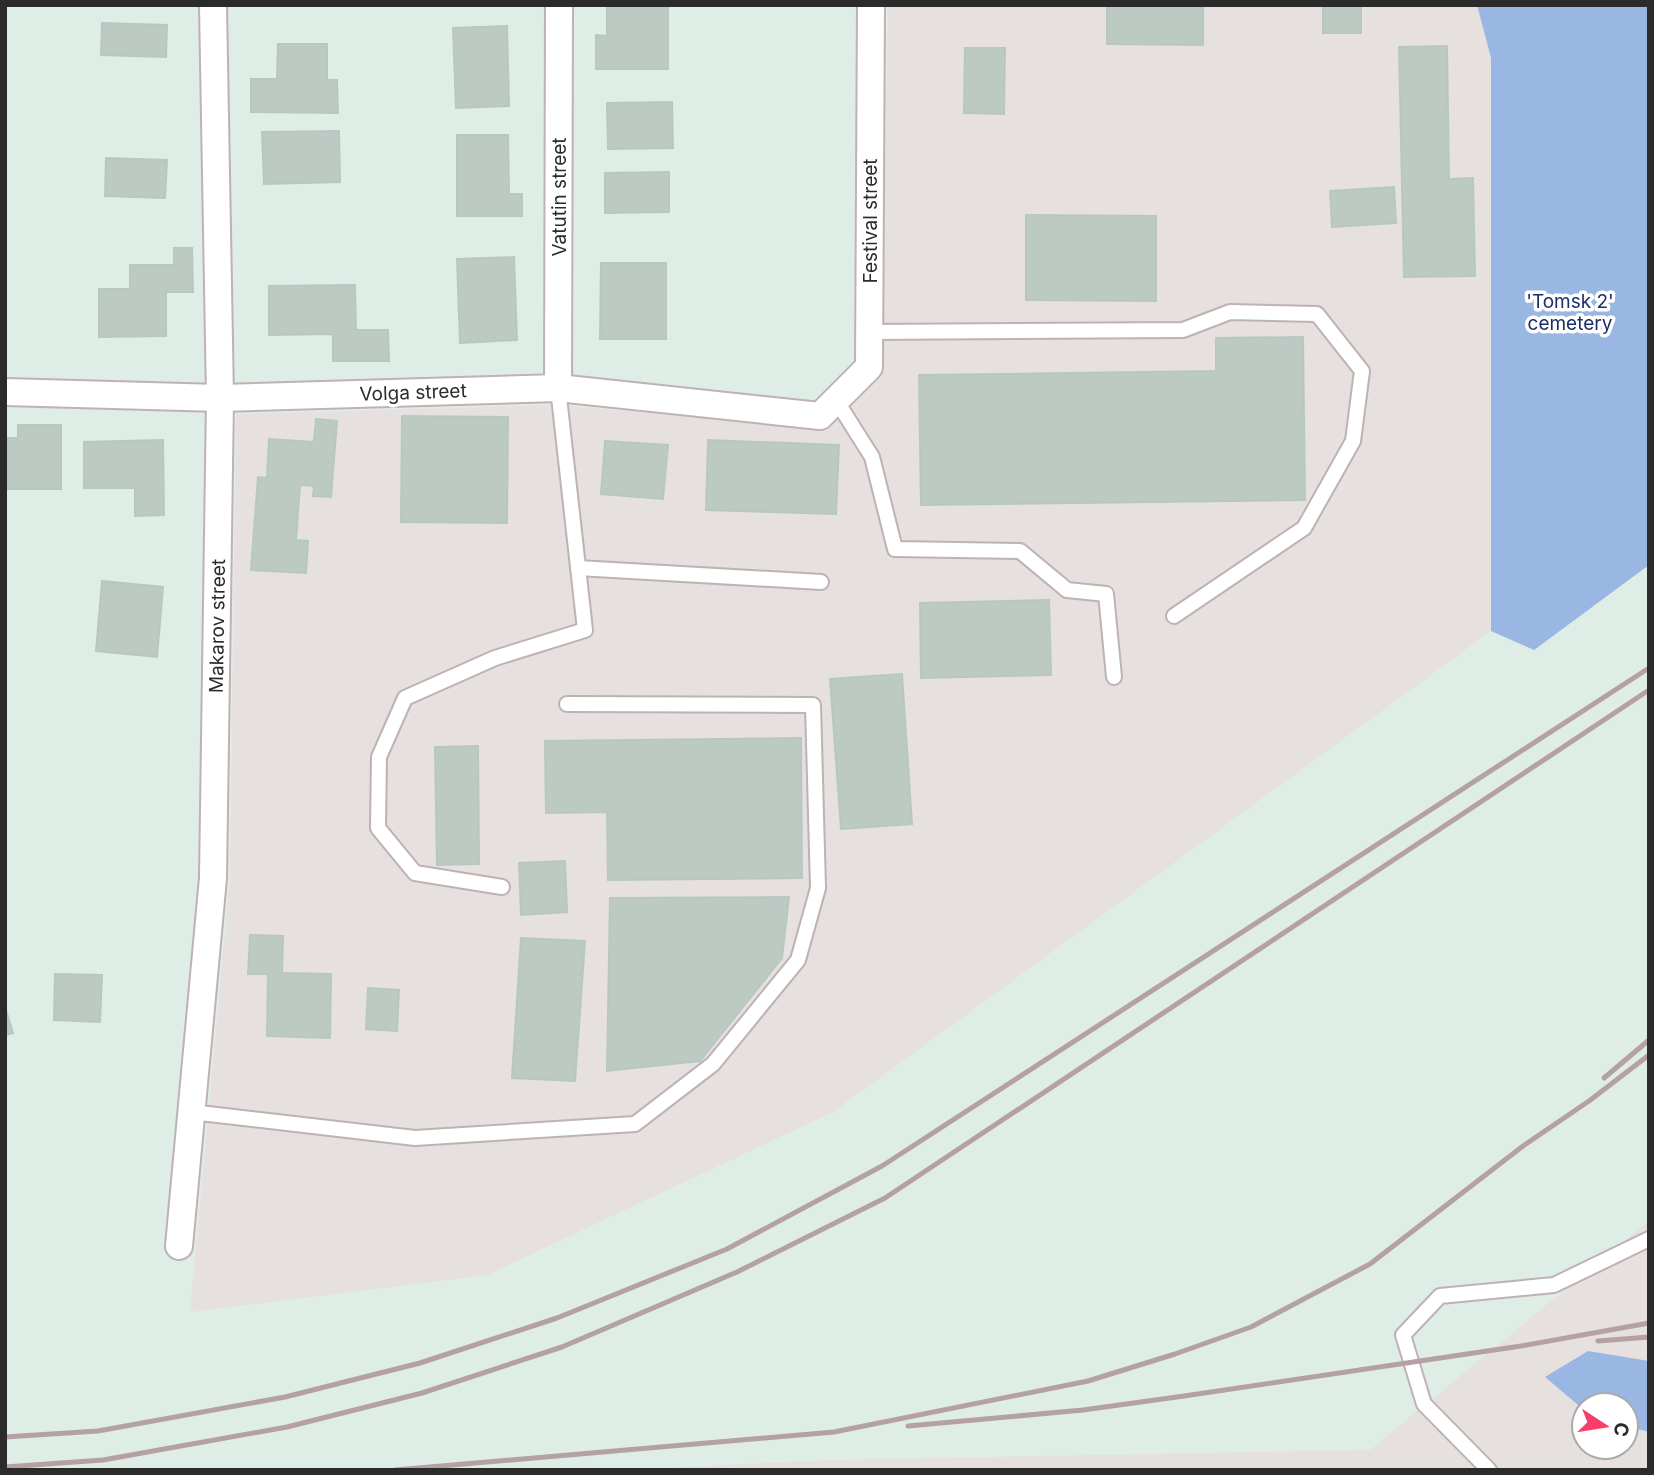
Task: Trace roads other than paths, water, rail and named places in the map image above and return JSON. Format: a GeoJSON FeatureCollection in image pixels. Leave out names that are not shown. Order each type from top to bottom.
{"type":"FeatureCollection","features":[{"type":"Feature","properties":{"kind":"street","name":"Makarov street"},"geometry":{"type":"LineString","coordinates":[[179,1246],[213,878],[220,398],[213,5]]}},
{"type":"Feature","properties":{"kind":"street","name":"Vatutin street"},"geometry":{"type":"LineString","coordinates":[[558,388],[559,5]]}},
{"type":"Feature","properties":{"kind":"street","name":"Festival street"},"geometry":{"type":"LineString","coordinates":[[828,408],[869,367],[871,5]]}},
{"type":"Feature","properties":{"kind":"street","name":"Volga street"},"geometry":{"type":"LineString","coordinates":[[5,392],[220,398],[558,388],[828,408]]}},
{"type":"Feature","properties":{"kind":"lane"},"geometry":{"type":"LineString","coordinates":[[870,332],[1183,330],[1230,312],[1317,314],[1362,371],[1353,441],[1304,528],[1174,616]]}},
{"type":"Feature","properties":{"kind":"lane"},"geometry":{"type":"LineString","coordinates":[[502,887],[415,873],[378,828],[379,757],[405,698],[495,658],[585,630],[558,388]]}},
{"type":"Feature","properties":{"kind":"lane"},"geometry":{"type":"LineString","coordinates":[[828,408],[872,457],[895,549],[1020,551],[1067,590],[1106,594],[1114,677]]}},
{"type":"Feature","properties":{"kind":"lane"},"geometry":{"type":"LineString","coordinates":[[578,568],[821,582]]}},
{"type":"Feature","properties":{"kind":"lane"},"geometry":{"type":"LineString","coordinates":[[191,1112],[415,1139],[635,1124],[713,1063],[798,960],[818,888],[813,705],[566,704]]}},
{"type":"Feature","properties":{"kind":"lane"},"geometry":{"type":"LineString","coordinates":[[1489,1470],[1424,1404],[1403,1335],[1440,1296],[1554,1285],[1649,1239]]}},
{"type":"Feature","properties":{"kind":"railway"},"geometry":{"type":"LineString","coordinates":[[5,1437],[98,1431],[285,1397],[420,1363],[557,1318],[727,1249],[882,1166],[1649,668]]}},
{"type":"Feature","properties":{"kind":"railway"},"geometry":{"type":"LineString","coordinates":[[5,1467],[103,1460],[287,1427],[422,1393],[562,1347],[737,1272],[885,1198],[1649,690]]}},
{"type":"Feature","properties":{"kind":"railway"},"geometry":{"type":"LineString","coordinates":[[1604,1078],[1649,1040]]}},
{"type":"Feature","properties":{"kind":"railway"},"geometry":{"type":"LineString","coordinates":[[395,1470],[834,1432],[1088,1381],[1175,1354],[1251,1327],[1370,1264],[1523,1146],[1589,1101],[1649,1055]]}},
{"type":"Feature","properties":{"kind":"railway"},"geometry":{"type":"LineString","coordinates":[[908,1426],[1083,1410],[1184,1396],[1521,1346],[1649,1323]]}},
{"type":"Feature","properties":{"kind":"railway"},"geometry":{"type":"LineString","coordinates":[[1598,1341],[1649,1337]]}},
{"type":"Feature","properties":{"kind":"park label","name":"'Tomsk 2' cemetery"},"geometry":{"type":"Point","coordinates":[1570,312]}}]}
